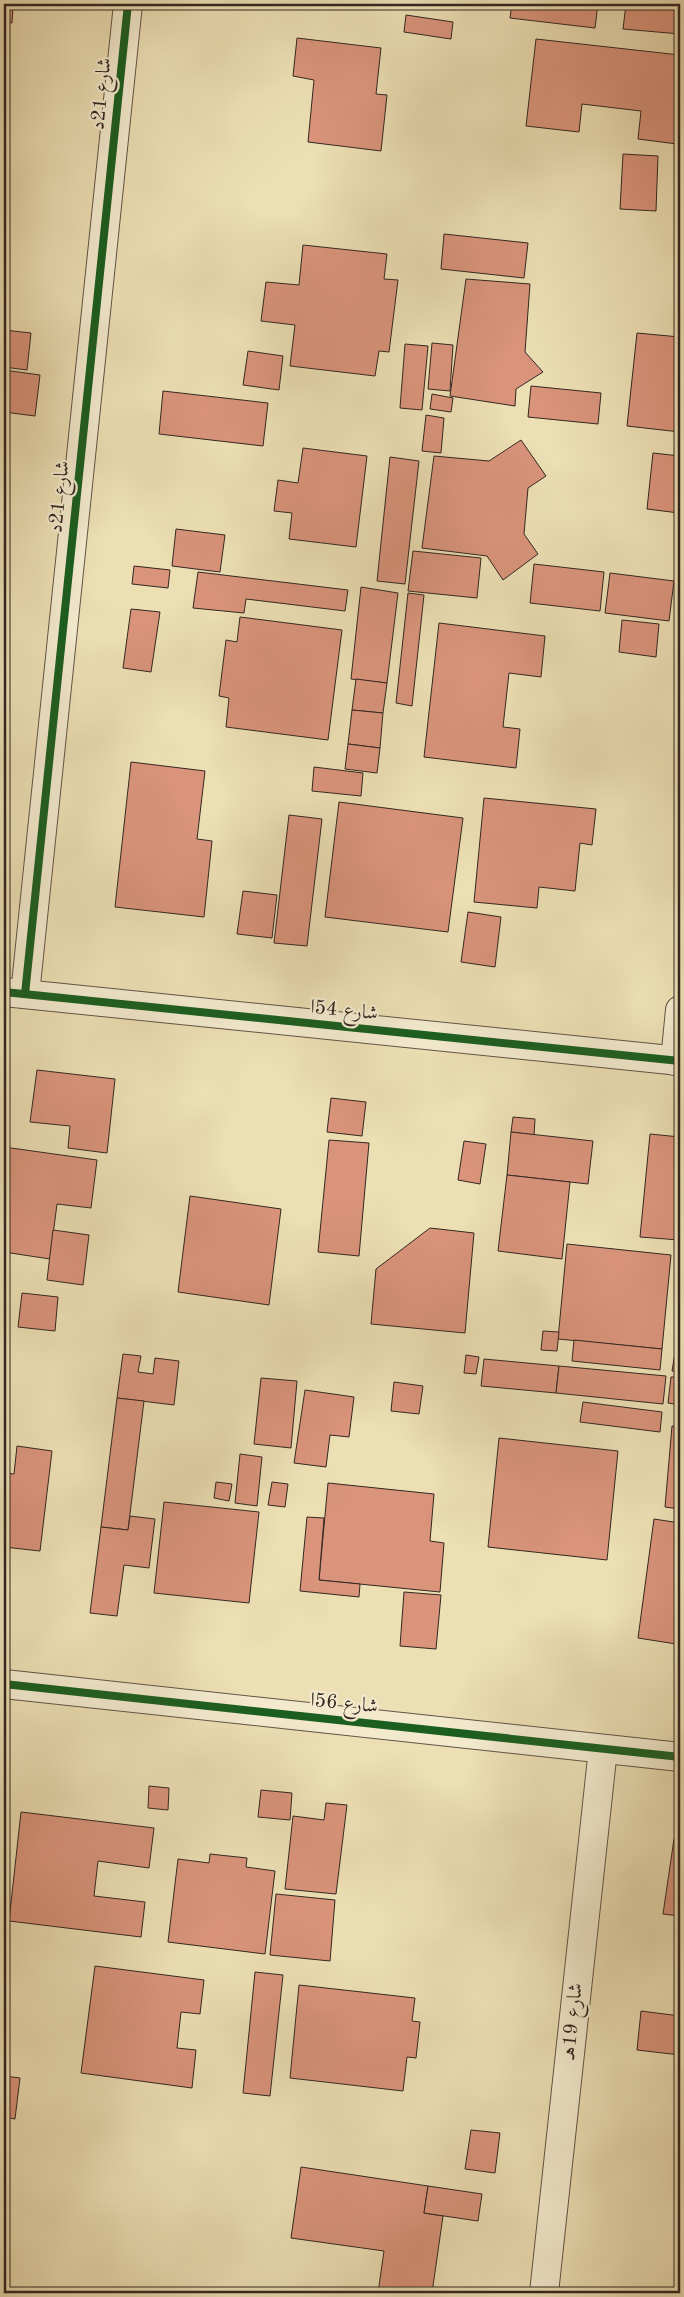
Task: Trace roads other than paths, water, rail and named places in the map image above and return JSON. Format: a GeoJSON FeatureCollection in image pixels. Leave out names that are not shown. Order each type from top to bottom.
{"type":"FeatureCollection","features":[{"type":"Feature","properties":{"kind":"street","name":"شارع 21د"},"geometry":{"type":"LineString","coordinates":[[14,993],[128,4]]}},
{"type":"Feature","properties":{"kind":"street","name":"شارع 54ا"},"geometry":{"type":"LineString","coordinates":[[14,993],[678,1061]]}},
{"type":"Feature","properties":{"kind":"street"},"geometry":{"type":"LineString","coordinates":[[678,1061],[680,1010]]}},
{"type":"Feature","properties":{"kind":"street","name":"شارع 56ا"},"geometry":{"type":"LineString","coordinates":[[4,1684],[680,1757]]}},
{"type":"Feature","properties":{"kind":"street","name":"شارع 19هـ"},"geometry":{"type":"LineString","coordinates":[[544,2293],[603,1749]]}}]}
